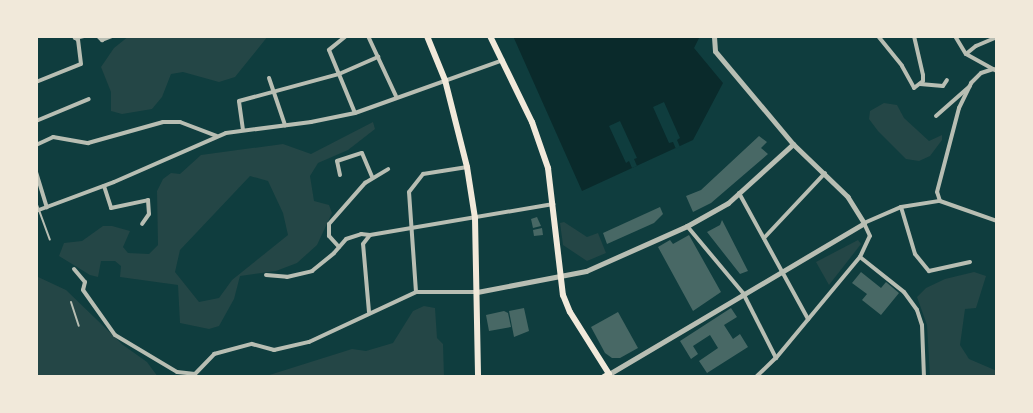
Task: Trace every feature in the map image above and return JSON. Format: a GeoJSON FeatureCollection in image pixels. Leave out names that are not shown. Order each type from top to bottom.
{"type":"FeatureCollection","features":[{"type":"Feature","properties":{"kind":"main road"},"geometry":{"type":"LineString","coordinates":[[427,36],[445,80],[467,167],[475,218],[478,377]]}},
{"type":"Feature","properties":{"kind":"main road"},"geometry":{"type":"LineString","coordinates":[[490,36],[503,60],[548,168],[559,278],[570,312],[608,376]]}},
{"type":"Feature","properties":{"kind":"street"},"geometry":{"type":"LineString","coordinates":[[36,82],[81,64],[82,56],[74,37],[84,36]]}},
{"type":"Feature","properties":{"kind":"street"},"geometry":{"type":"LineString","coordinates":[[98,36],[102,40],[112,36]]}},
{"type":"Feature","properties":{"kind":"street"},"geometry":{"type":"LineString","coordinates":[[346,36],[329,50],[355,113]]}},
{"type":"Feature","properties":{"kind":"street"},"geometry":{"type":"LineString","coordinates":[[368,36],[396,96]]}},
{"type":"Feature","properties":{"kind":"street"},"geometry":{"type":"LineString","coordinates":[[714,36],[715,51],[793,144],[848,197],[870,236],[860,257],[776,358],[756,377]]}},
{"type":"Feature","properties":{"kind":"street"},"geometry":{"type":"LineString","coordinates":[[878,36],[902,66],[914,88],[920,84],[923,75],[914,36]]}},
{"type":"Feature","properties":{"kind":"street"},"geometry":{"type":"LineString","coordinates":[[955,36],[966,54],[995,70]]}},
{"type":"Feature","properties":{"kind":"street"},"geometry":{"type":"LineString","coordinates":[[966,54],[976,46],[997,37]]}},
{"type":"Feature","properties":{"kind":"street"},"geometry":{"type":"LineString","coordinates":[[243,130],[239,101],[339,74],[378,57]]}},
{"type":"Feature","properties":{"kind":"street"},"geometry":{"type":"LineString","coordinates":[[38,210],[104,186],[216,136],[243,130],[355,113],[396,96],[503,60]]}},
{"type":"Feature","properties":{"kind":"street"},"geometry":{"type":"LineString","coordinates":[[936,116],[970,86],[981,73],[995,70]]}},
{"type":"Feature","properties":{"kind":"street"},"geometry":{"type":"LineString","coordinates":[[269,78],[285,125]]}},
{"type":"Feature","properties":{"kind":"street"},"geometry":{"type":"LineString","coordinates":[[920,84],[943,86],[947,80]]}},
{"type":"Feature","properties":{"kind":"street"},"geometry":{"type":"LineString","coordinates":[[940,201],[937,192],[959,108],[970,86]]}},
{"type":"Feature","properties":{"kind":"street"},"geometry":{"type":"LineString","coordinates":[[36,121],[89,99]]}},
{"type":"Feature","properties":{"kind":"street"},"geometry":{"type":"LineString","coordinates":[[36,145],[53,137],[88,143],[163,122],[180,122],[216,136]]}},
{"type":"Feature","properties":{"kind":"street"},"geometry":{"type":"LineString","coordinates":[[74,269],[85,282],[83,290],[114,335],[177,372],[195,374],[214,354],[252,344],[274,350],[309,342],[369,312],[416,292],[477,292],[559,278],[609,262],[688,226],[728,204],[793,144]]}},
{"type":"Feature","properties":{"kind":"street"},"geometry":{"type":"LineString","coordinates":[[340,175],[337,161],[362,153],[372,177]]}},
{"type":"Feature","properties":{"kind":"street"},"geometry":{"type":"LineString","coordinates":[[416,292],[409,192],[414,182],[423,174],[467,167]]}},
{"type":"Feature","properties":{"kind":"street"},"geometry":{"type":"LineString","coordinates":[[339,248],[329,236],[329,224],[372,177],[388,169]]}},
{"type":"Feature","properties":{"kind":"street"},"geometry":{"type":"LineString","coordinates":[[36,172],[47,208]]}},
{"type":"Feature","properties":{"kind":"street"},"geometry":{"type":"LineString","coordinates":[[764,238],[825,173]]}},
{"type":"Feature","properties":{"kind":"street"},"geometry":{"type":"LineString","coordinates":[[104,186],[111,208],[148,200],[149,214],[142,224]]}},
{"type":"Feature","properties":{"kind":"street"},"geometry":{"type":"LineString","coordinates":[[739,194],[808,319]]}},
{"type":"Feature","properties":{"kind":"street"},"geometry":{"type":"LineString","coordinates":[[608,376],[743,293],[864,223],[901,207],[940,201],[997,221]]}},
{"type":"Feature","properties":{"kind":"street"},"geometry":{"type":"LineString","coordinates":[[266,275],[287,277],[312,271],[339,248],[346,239],[553,204]]}},
{"type":"Feature","properties":{"kind":"street"},"geometry":{"type":"LineString","coordinates":[[901,207],[915,254],[930,270],[970,262]]}},
{"type":"Feature","properties":{"kind":"street"},"geometry":{"type":"LineString","coordinates":[[688,226],[743,293],[776,358]]}},
{"type":"Feature","properties":{"kind":"street"},"geometry":{"type":"LineString","coordinates":[[369,312],[363,244],[370,235]]}},
{"type":"Feature","properties":{"kind":"street"},"geometry":{"type":"LineString","coordinates":[[860,257],[904,292],[916,310],[922,325],[924,377]]}},
{"type":"Feature","properties":{"kind":"lane"},"geometry":{"type":"LineString","coordinates":[[36,202],[50,240]]}},
{"type":"Feature","properties":{"kind":"lane"},"geometry":{"type":"LineString","coordinates":[[71,302],[79,326]]}},
{"type":"Feature","properties":{"kind":"shaded area"},"geometry":{"type":"Polygon","coordinates":[[[129,36],[268,36],[235,77],[219,82],[183,72],[171,74],[162,97],[152,109],[122,114],[111,111],[111,92],[101,67],[114,48],[129,36]]]}},
{"type":"Feature","properties":{"kind":"shaded area"},"geometry":{"type":"Polygon","coordinates":[[[513,36],[700,36],[694,48],[723,83],[693,140],[582,191],[513,36]]]}},
{"type":"Feature","properties":{"kind":"shaded area"},"geometry":{"type":"Polygon","coordinates":[[[884,103],[897,105],[904,118],[929,141],[942,135],[942,140],[930,156],[919,161],[906,159],[878,131],[869,119],[870,111],[884,103]]]}},
{"type":"Feature","properties":{"kind":"shaded area"},"geometry":{"type":"Polygon","coordinates":[[[373,122],[375,129],[348,150],[318,163],[310,176],[314,201],[329,205],[332,213],[317,245],[297,263],[276,271],[240,276],[234,299],[219,326],[209,329],[180,323],[178,285],[120,277],[121,266],[115,261],[101,261],[98,277],[90,275],[59,256],[64,243],[82,241],[103,226],[112,226],[130,231],[123,247],[128,253],[149,254],[158,245],[157,191],[163,179],[171,173],[180,174],[201,155],[283,144],[311,154],[373,122]],[[250,176],[180,250],[175,272],[199,302],[219,298],[232,280],[288,235],[283,213],[268,181],[250,176]]]}},
{"type":"Feature","properties":{"kind":"shaded area"},"geometry":{"type":"Polygon","coordinates":[[[564,222],[587,237],[598,233],[606,253],[587,261],[563,245],[560,223],[564,222]]]}},
{"type":"Feature","properties":{"kind":"shaded area"},"geometry":{"type":"Polygon","coordinates":[[[858,240],[861,244],[829,285],[816,262],[858,240]]]}},
{"type":"Feature","properties":{"kind":"shaded area"},"geometry":{"type":"Polygon","coordinates":[[[974,272],[986,276],[976,308],[965,309],[960,345],[969,359],[997,371],[997,377],[930,377],[927,325],[917,297],[926,288],[945,279],[974,272]]]}},
{"type":"Feature","properties":{"kind":"shaded area"},"geometry":{"type":"Polygon","coordinates":[[[36,276],[66,290],[123,345],[147,362],[158,377],[36,377],[36,276]]]}},
{"type":"Feature","properties":{"kind":"shaded area"},"geometry":{"type":"Polygon","coordinates":[[[424,306],[435,308],[437,338],[443,344],[444,377],[263,377],[352,349],[366,351],[393,343],[413,311],[424,306]]]}},
{"type":"Feature","properties":{"kind":"pier"},"geometry":{"type":"Polygon","coordinates":[[[664,102],[680,138],[677,140],[680,147],[676,149],[673,142],[669,143],[653,107],[664,102]]]}},
{"type":"Feature","properties":{"kind":"pier"},"geometry":{"type":"Polygon","coordinates":[[[620,121],[637,158],[634,159],[637,166],[632,168],[629,161],[626,163],[609,126],[620,121]]]}},
{"type":"Feature","properties":{"kind":"building"},"geometry":{"type":"Polygon","coordinates":[[[759,136],[767,142],[761,148],[768,154],[711,203],[693,212],[686,196],[701,190],[759,136]]]}},
{"type":"Feature","properties":{"kind":"building"},"geometry":{"type":"Polygon","coordinates":[[[660,207],[663,214],[654,223],[607,244],[603,233],[660,207]]]}},
{"type":"Feature","properties":{"kind":"building"},"geometry":{"type":"Polygon","coordinates":[[[537,217],[541,226],[533,228],[531,219],[537,217]]]}},
{"type":"Feature","properties":{"kind":"building"},"geometry":{"type":"Polygon","coordinates":[[[722,220],[748,271],[740,274],[707,232],[720,225],[722,220]]]}},
{"type":"Feature","properties":{"kind":"building"},"geometry":{"type":"Polygon","coordinates":[[[542,228],[543,235],[534,236],[533,230],[542,228]]]}},
{"type":"Feature","properties":{"kind":"building"},"geometry":{"type":"Polygon","coordinates":[[[689,235],[721,292],[693,311],[658,247],[670,240],[673,244],[689,235]]]}},
{"type":"Feature","properties":{"kind":"building"},"geometry":{"type":"Polygon","coordinates":[[[861,272],[881,288],[886,282],[899,293],[881,315],[862,300],[867,294],[852,283],[861,272]]]}},
{"type":"Feature","properties":{"kind":"building"},"geometry":{"type":"Polygon","coordinates":[[[524,308],[529,331],[514,337],[509,311],[524,308]]]}},
{"type":"Feature","properties":{"kind":"building"},"geometry":{"type":"Polygon","coordinates":[[[731,308],[737,317],[724,325],[733,339],[740,334],[748,347],[707,373],[699,361],[718,348],[710,335],[693,346],[698,354],[691,359],[680,341],[731,308]]]}},
{"type":"Feature","properties":{"kind":"building"},"geometry":{"type":"Polygon","coordinates":[[[504,311],[508,313],[511,327],[489,331],[486,315],[504,311]]]}},
{"type":"Feature","properties":{"kind":"building"},"geometry":{"type":"Polygon","coordinates":[[[618,312],[638,348],[620,358],[612,358],[605,353],[591,327],[618,312]]]}}]}
